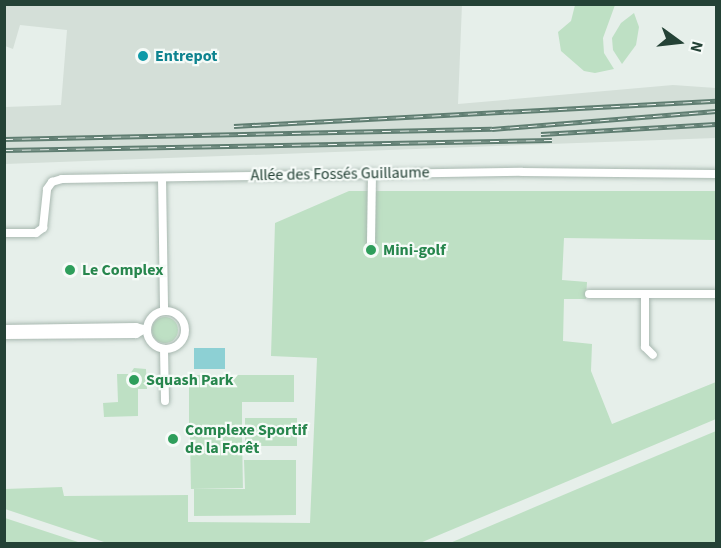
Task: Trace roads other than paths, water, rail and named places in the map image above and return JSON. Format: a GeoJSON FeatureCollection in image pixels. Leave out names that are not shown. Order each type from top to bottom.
{"type":"FeatureCollection","features":[{"type":"Feature","properties":{"kind":"street","name":"Allée des Fossés Guillaume"},"geometry":{"type":"LineString","coordinates":[[4,233],[36,232],[43,228],[47,189],[56,180],[372,173],[717,174]]}},
{"type":"Feature","properties":{"kind":"street"},"geometry":{"type":"LineString","coordinates":[[370,244],[372,173]]}},
{"type":"Feature","properties":{"kind":"street"},"geometry":{"type":"LineString","coordinates":[[162,178],[165,311]]}},
{"type":"Feature","properties":{"kind":"street"},"geometry":{"type":"LineString","coordinates":[[589,294],[717,294]]}},
{"type":"Feature","properties":{"kind":"street"},"geometry":{"type":"LineString","coordinates":[[645,294],[645,347],[653,355]]}},
{"type":"Feature","properties":{"kind":"street"},"geometry":{"type":"LineString","coordinates":[[4,329],[136,327],[145,330],[152,343],[164,349],[175,347],[184,332],[178,316],[165,311],[150,319],[145,330],[136,334],[4,335]]}},
{"type":"Feature","properties":{"kind":"street"},"geometry":{"type":"LineString","coordinates":[[164,349],[165,401]]}},
{"type":"Feature","properties":{"kind":"water"},"geometry":{"type":"Polygon","coordinates":[[[194,348],[225,348],[225,369],[194,369],[194,348]]]}},
{"type":"Feature","properties":{"kind":"railway"},"geometry":{"type":"LineString","coordinates":[[234,126],[716,101]]}},
{"type":"Feature","properties":{"kind":"railway"},"geometry":{"type":"LineString","coordinates":[[4,139],[492,129],[716,111]]}},
{"type":"Feature","properties":{"kind":"railway"},"geometry":{"type":"LineString","coordinates":[[541,134],[716,124]]}},
{"type":"Feature","properties":{"kind":"railway"},"geometry":{"type":"LineString","coordinates":[[4,150],[552,140]]}},
{"type":"Feature","properties":{"kind":"place","name":"Entrepot"},"geometry":{"type":"Point","coordinates":[143,56]}},
{"type":"Feature","properties":{"kind":"place","name":"Mini-golf"},"geometry":{"type":"Point","coordinates":[371,250]}},
{"type":"Feature","properties":{"kind":"place","name":"Le Complex"},"geometry":{"type":"Point","coordinates":[70,270]}},
{"type":"Feature","properties":{"kind":"place","name":"Squash Park"},"geometry":{"type":"Point","coordinates":[134,380]}},
{"type":"Feature","properties":{"kind":"place","name":"Complexe Sportif de la Forêt"},"geometry":{"type":"Point","coordinates":[173,439]}}]}
